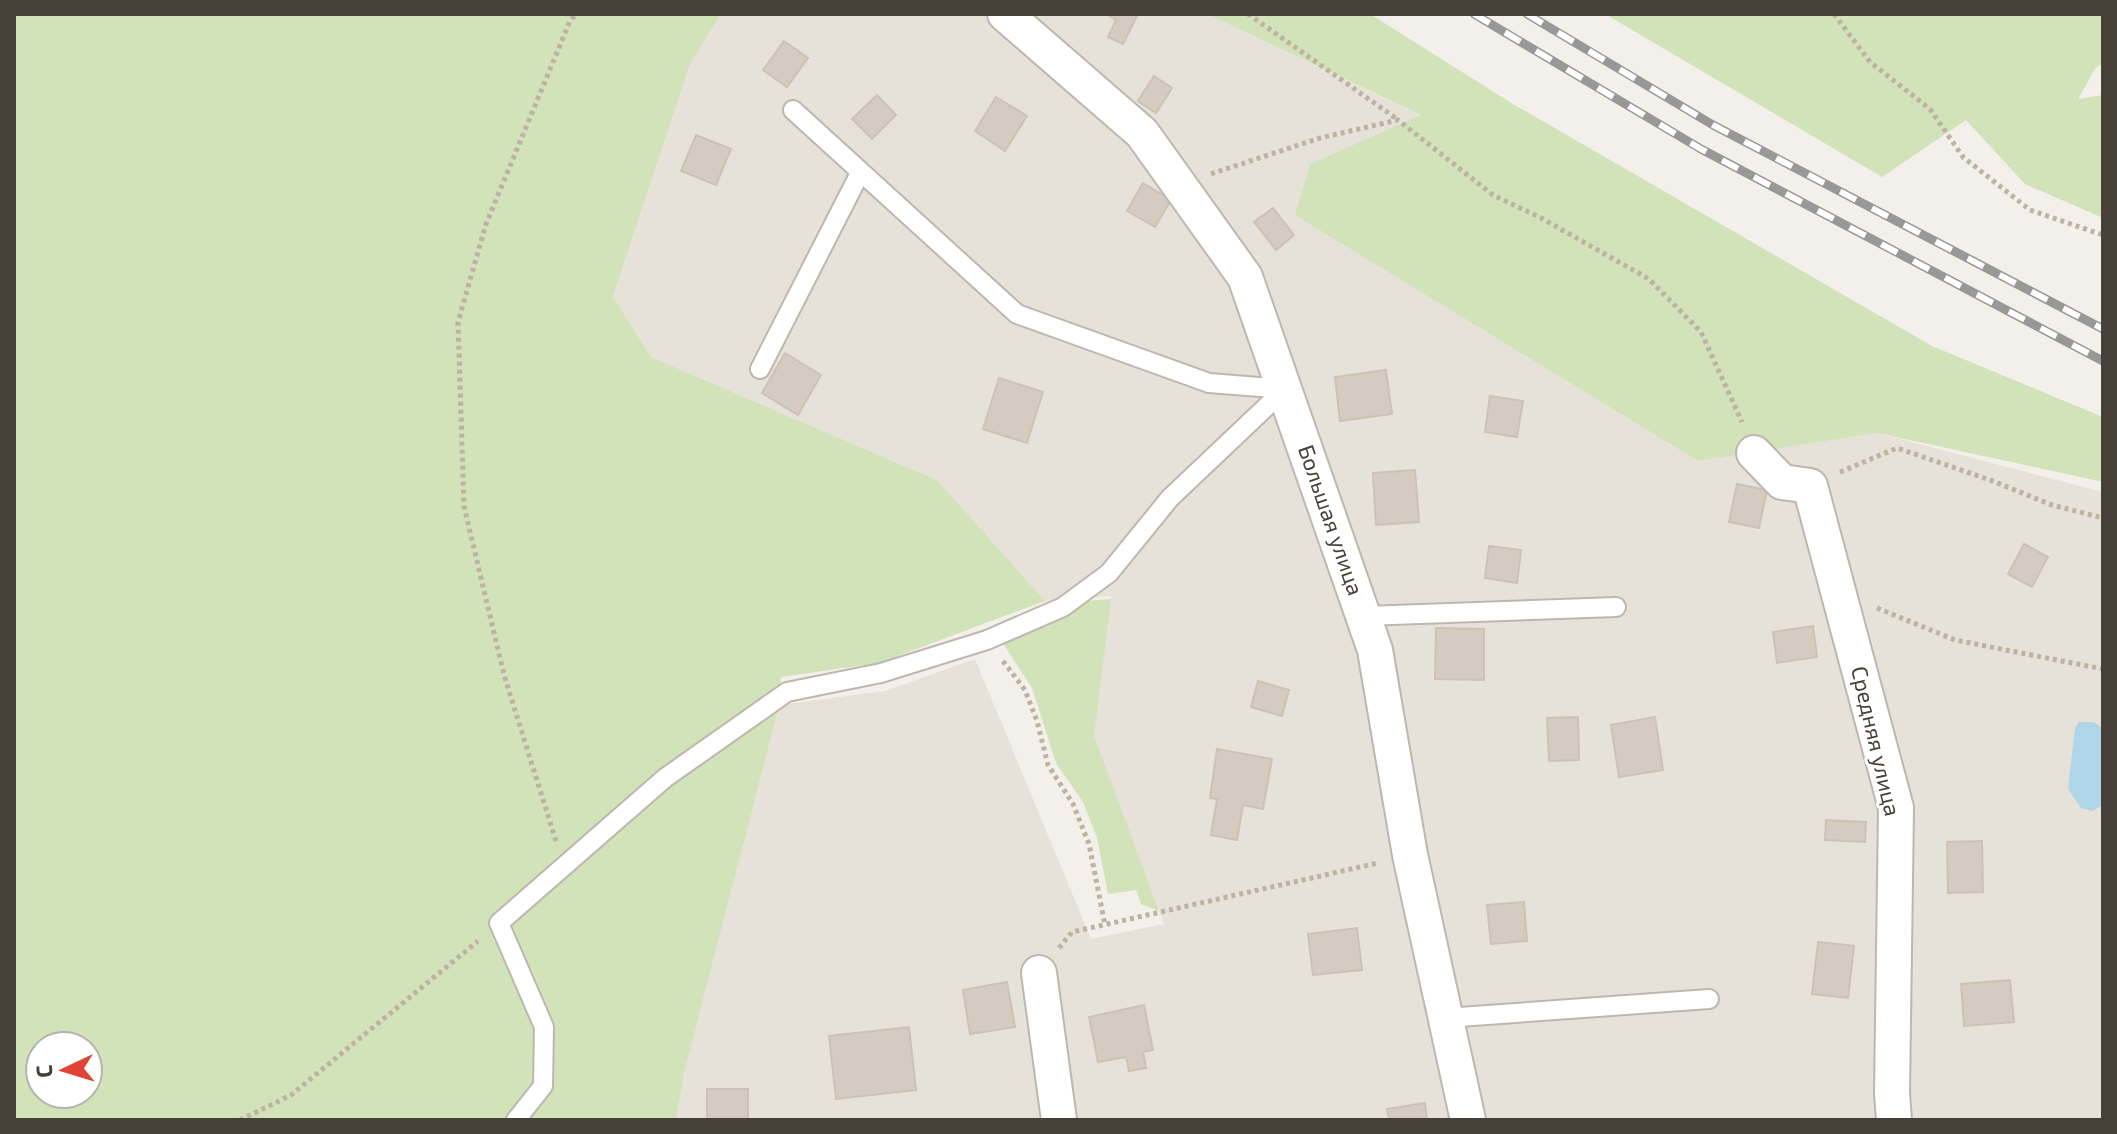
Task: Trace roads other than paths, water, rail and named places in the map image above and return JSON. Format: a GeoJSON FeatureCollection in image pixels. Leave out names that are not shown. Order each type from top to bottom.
{"type":"FeatureCollection","features":[{"type":"Feature","properties":{"kind":"street","name":"Большая улица"},"geometry":{"type":"LineString","coordinates":[[1005,14],[1142,133],[1245,277],[1375,650],[1410,855],[1468,1120]]}},
{"type":"Feature","properties":{"kind":"street","name":"Средняя улица"},"geometry":{"type":"LineString","coordinates":[[1754,453],[1782,482],[1810,486],[1896,808],[1894,1120]]}},
{"type":"Feature","properties":{"kind":"street"},"geometry":{"type":"LineString","coordinates":[[1039,973],[1059,1120]]}},
{"type":"Feature","properties":{"kind":"lane"},"geometry":{"type":"LineString","coordinates":[[793,110],[1017,314],[1209,383],[1285,389]]}},
{"type":"Feature","properties":{"kind":"lane"},"geometry":{"type":"LineString","coordinates":[[760,369],[860,173]]}},
{"type":"Feature","properties":{"kind":"lane"},"geometry":{"type":"LineString","coordinates":[[516,1120],[543,1086],[544,1027],[499,923],[665,778],[787,692],[881,673],[987,640],[1063,607],[1109,573],[1170,498],[1285,389]]}},
{"type":"Feature","properties":{"kind":"lane"},"geometry":{"type":"LineString","coordinates":[[1364,616],[1616,607]]}},
{"type":"Feature","properties":{"kind":"lane"},"geometry":{"type":"LineString","coordinates":[[1445,1018],[1709,999]]}},
{"type":"Feature","properties":{"kind":"water"},"geometry":{"type":"Polygon","coordinates":[[[2079,722],[2094,722],[2103,729],[2103,805],[2092,811],[2081,808],[2068,789],[2075,728],[2079,722]]]}},
{"type":"Feature","properties":{"kind":"railway"},"geometry":{"type":"LineString","coordinates":[[1474,14],[1701,149],[2103,361]]}},
{"type":"Feature","properties":{"kind":"railway"},"geometry":{"type":"LineString","coordinates":[[1527,14],[1713,125],[2103,329]]}}]}
